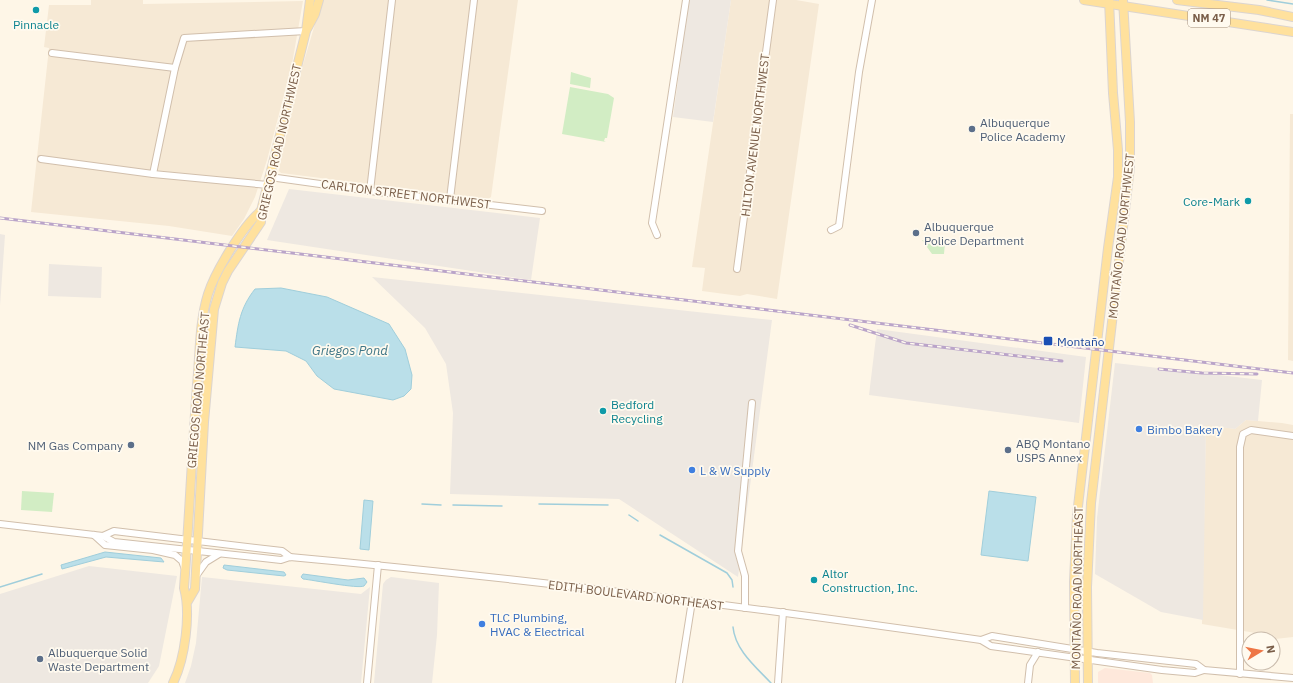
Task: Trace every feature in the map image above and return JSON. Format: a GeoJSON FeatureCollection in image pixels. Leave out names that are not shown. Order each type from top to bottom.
{"type":"FeatureCollection","features":[{"type":"Feature","properties":{"kind":"main road","name":"GRIEGOS ROAD NORTHWEST"},"geometry":{"type":"LineString","coordinates":[[244,248],[261,222],[261,211],[306,31],[310,0]]}},
{"type":"Feature","properties":{"kind":"main road","name":"GRIEGOS ROAD NORTHWEST"},"geometry":{"type":"LineString","coordinates":[[306,31],[315,14],[319,0]]}},
{"type":"Feature","properties":{"kind":"main road","name":"NM 47"},"geometry":{"type":"LineString","coordinates":[[1084,0],[1123,3],[1293,32]]}},
{"type":"Feature","properties":{"kind":"main road","name":"NM 47"},"geometry":{"type":"LineString","coordinates":[[1177,0],[1259,10],[1293,17]]}},
{"type":"Feature","properties":{"kind":"main road","name":"MONTAÑO ROAD NORTHWEST"},"geometry":{"type":"LineString","coordinates":[[1096,350],[1118,168],[1109,2]]}},
{"type":"Feature","properties":{"kind":"main road","name":"MONTAÑO ROAD NORTHWEST"},"geometry":{"type":"LineString","coordinates":[[1108,351],[1130,167],[1130,122],[1123,3]]}},
{"type":"Feature","properties":{"kind":"main road","name":"GRIEGOS ROAD NORTHEAST"},"geometry":{"type":"LineString","coordinates":[[188,601],[184,588],[194,421],[204,307],[214,277],[252,218],[261,211]]}},
{"type":"Feature","properties":{"kind":"main road","name":"GRIEGOS ROAD NORTHEAST"},"geometry":{"type":"LineString","coordinates":[[188,601],[195,589],[196,578],[205,414],[214,309],[222,283],[244,248]]}},
{"type":"Feature","properties":{"kind":"main road","name":"MONTAÑO ROAD NORTHEAST"},"geometry":{"type":"LineString","coordinates":[[1075,683],[1074,648],[1077,515],[1096,350]]}},
{"type":"Feature","properties":{"kind":"main road","name":"MONTAÑO ROAD NORTHEAST"},"geometry":{"type":"LineString","coordinates":[[1088,683],[1087,572],[1090,521],[1108,351]]}},
{"type":"Feature","properties":{"kind":"main road"},"geometry":{"type":"LineString","coordinates":[[173,683],[182,655],[188,601]]}},
{"type":"Feature","properties":{"kind":"street"},"geometry":{"type":"LineString","coordinates":[[370,191],[392,0]]}},
{"type":"Feature","properties":{"kind":"street"},"geometry":{"type":"LineString","coordinates":[[450,199],[474,0]]}},
{"type":"Feature","properties":{"kind":"street"},"geometry":{"type":"LineString","coordinates":[[657,235],[652,223],[686,0]]}},
{"type":"Feature","properties":{"kind":"street","name":"HILTON AVENUE NORTHWEST"},"geometry":{"type":"LineString","coordinates":[[738,269],[773,0]]}},
{"type":"Feature","properties":{"kind":"street"},"geometry":{"type":"LineString","coordinates":[[831,230],[839,226],[859,72],[872,0]]}},
{"type":"Feature","properties":{"kind":"street"},"geometry":{"type":"LineString","coordinates":[[153,174],[175,68],[184,38],[306,31]]}},
{"type":"Feature","properties":{"kind":"street"},"geometry":{"type":"LineString","coordinates":[[52,53],[175,68]]}},
{"type":"Feature","properties":{"kind":"street","name":"CARLTON STREET NORTHWEST"},"geometry":{"type":"LineString","coordinates":[[41,159],[153,174],[269,181],[450,199],[542,210]]}},
{"type":"Feature","properties":{"kind":"street"},"geometry":{"type":"LineString","coordinates":[[745,608],[745,576],[738,551],[752,403]]}},
{"type":"Feature","properties":{"kind":"street"},"geometry":{"type":"LineString","coordinates":[[1240,674],[1240,447],[1243,434],[1252,430],[1293,436]]}},
{"type":"Feature","properties":{"kind":"street","name":"EDITH BOULEVARD NORTHEAST"},"geometry":{"type":"LineString","coordinates":[[0,524],[103,536],[114,542],[281,560],[290,557],[378,565],[783,612],[981,640],[991,646],[1074,657],[1138,668],[1195,674],[1204,670],[1240,674],[1266,680],[1293,678]]}},
{"type":"Feature","properties":{"kind":"street","name":"EDITH BOULEVARD NORTHEAST"},"geometry":{"type":"LineString","coordinates":[[103,536],[114,531],[188,538],[282,551],[290,557]]}},
{"type":"Feature","properties":{"kind":"street"},"geometry":{"type":"LineString","coordinates":[[94,535],[105,546],[153,550],[175,555],[182,561],[186,571]]}},
{"type":"Feature","properties":{"kind":"street"},"geometry":{"type":"LineString","coordinates":[[196,578],[206,562],[221,553]]}},
{"type":"Feature","properties":{"kind":"street"},"geometry":{"type":"LineString","coordinates":[[368,683],[378,565]]}},
{"type":"Feature","properties":{"kind":"street"},"geometry":{"type":"LineString","coordinates":[[679,683],[692,601]]}},
{"type":"Feature","properties":{"kind":"street"},"geometry":{"type":"LineString","coordinates":[[778,683],[783,612]]}},
{"type":"Feature","properties":{"kind":"street","name":"EDITH BOULEVARD NORTHEAST"},"geometry":{"type":"LineString","coordinates":[[981,640],[992,636],[1196,664],[1204,670]]}},
{"type":"Feature","properties":{"kind":"street"},"geometry":{"type":"LineString","coordinates":[[1028,683],[1030,666],[1038,652]]}},
{"type":"Feature","properties":{"kind":"shaded area"},"geometry":{"type":"Polygon","coordinates":[[[91,0],[143,0],[143,4],[303,1],[292,64],[267,160],[255,197],[244,219],[232,236],[169,226],[31,212],[49,48],[44,47],[49,5],[91,5],[91,0]]]}},
{"type":"Feature","properties":{"kind":"shaded area"},"geometry":{"type":"Polygon","coordinates":[[[322,0],[518,0],[491,197],[488,199],[281,173],[279,171],[300,75],[322,0]]]}},
{"type":"Feature","properties":{"kind":"shaded area"},"geometry":{"type":"Polygon","coordinates":[[[689,0],[731,0],[713,122],[673,117],[689,0]]]}},
{"type":"Feature","properties":{"kind":"shaded area"},"geometry":{"type":"Polygon","coordinates":[[[731,0],[796,0],[819,4],[777,299],[747,294],[740,296],[702,291],[705,268],[692,267],[731,0]]]}},
{"type":"Feature","properties":{"kind":"shaded area"},"geometry":{"type":"Polygon","coordinates":[[[1290,114],[1293,114],[1293,361],[1288,360],[1290,114]]]}},
{"type":"Feature","properties":{"kind":"shaded area"},"geometry":{"type":"Polygon","coordinates":[[[289,189],[540,218],[531,280],[267,240],[289,189]]]}},
{"type":"Feature","properties":{"kind":"shaded area"},"geometry":{"type":"Polygon","coordinates":[[[0,234],[5,235],[0,306],[0,234]]]}},
{"type":"Feature","properties":{"kind":"shaded area"},"geometry":{"type":"Polygon","coordinates":[[[49,264],[102,267],[101,298],[48,296],[49,264]]]}},
{"type":"Feature","properties":{"kind":"shaded area"},"geometry":{"type":"Polygon","coordinates":[[[372,277],[772,320],[738,577],[619,499],[450,494],[453,413],[446,364],[425,328],[372,277]]]}},
{"type":"Feature","properties":{"kind":"shaded area"},"geometry":{"type":"Polygon","coordinates":[[[877,329],[1086,357],[1079,423],[869,395],[877,329]]]}},
{"type":"Feature","properties":{"kind":"shaded area"},"geometry":{"type":"Polygon","coordinates":[[[1115,363],[1262,380],[1258,421],[1246,420],[1235,429],[1206,425],[1203,620],[1161,612],[1095,574],[1097,518],[1115,363]]]}},
{"type":"Feature","properties":{"kind":"shaded area"},"geometry":{"type":"Polygon","coordinates":[[[1246,420],[1293,425],[1293,637],[1281,638],[1281,631],[1244,631],[1202,624],[1206,424],[1235,429],[1246,420]]]}},
{"type":"Feature","properties":{"kind":"shaded area"},"geometry":{"type":"Polygon","coordinates":[[[89,566],[177,576],[159,666],[148,683],[0,683],[0,594],[89,566]]]}},
{"type":"Feature","properties":{"kind":"shaded area"},"geometry":{"type":"Polygon","coordinates":[[[202,577],[361,594],[370,587],[361,683],[185,683],[191,666],[196,643],[202,577]]]}},
{"type":"Feature","properties":{"kind":"shaded area"},"geometry":{"type":"Polygon","coordinates":[[[391,577],[439,583],[437,635],[432,683],[374,683],[383,584],[391,577]]]}},
{"type":"Feature","properties":{"kind":"shaded area"},"geometry":{"type":"Polygon","coordinates":[[[1105,668],[1150,673],[1152,675],[1153,683],[1098,683],[1098,672],[1105,668]]]}},
{"type":"Feature","properties":{"kind":"green space"},"geometry":{"type":"Polygon","coordinates":[[[571,72],[591,78],[590,88],[570,84],[571,72]]]}},
{"type":"Feature","properties":{"kind":"green space"},"geometry":{"type":"Polygon","coordinates":[[[570,87],[608,94],[614,98],[607,138],[605,138],[604,141],[606,142],[562,134],[570,87]]]}},
{"type":"Feature","properties":{"kind":"green space"},"geometry":{"type":"Polygon","coordinates":[[[922,240],[945,243],[944,254],[932,254],[922,240]]]}},
{"type":"Feature","properties":{"kind":"green space"},"geometry":{"type":"Polygon","coordinates":[[[22,491],[54,493],[52,512],[21,510],[22,491]]]}},
{"type":"Feature","properties":{"kind":"water","name":"Griegos Pond"},"geometry":{"type":"Polygon","coordinates":[[[281,288],[327,297],[389,324],[405,349],[412,375],[411,389],[404,396],[393,400],[334,389],[317,376],[306,361],[286,351],[235,347],[240,316],[255,289],[281,288]]]}},
{"type":"Feature","properties":{"kind":"water"},"geometry":{"type":"Polygon","coordinates":[[[989,491],[1036,497],[1028,561],[981,555],[989,491]]]}},
{"type":"Feature","properties":{"kind":"water"},"geometry":{"type":"Polygon","coordinates":[[[364,500],[373,501],[369,550],[360,549],[364,500]]]}},
{"type":"Feature","properties":{"kind":"water"},"geometry":{"type":"Polygon","coordinates":[[[105,552],[161,558],[164,562],[106,557],[62,569],[61,565],[105,552]]]}},
{"type":"Feature","properties":{"kind":"water"},"geometry":{"type":"Polygon","coordinates":[[[224,565],[284,572],[286,575],[227,570],[223,568],[224,565]]]}},
{"type":"Feature","properties":{"kind":"water"},"geometry":{"type":"Polygon","coordinates":[[[303,574],[348,580],[364,578],[367,582],[364,586],[360,587],[303,579],[301,577],[303,574]]]}},
{"type":"Feature","properties":{"kind":"waterway"},"geometry":{"type":"LineString","coordinates":[[1267,0],[1293,4]]}},
{"type":"Feature","properties":{"kind":"waterway"},"geometry":{"type":"LineString","coordinates":[[422,504],[441,505]]}},
{"type":"Feature","properties":{"kind":"waterway"},"geometry":{"type":"LineString","coordinates":[[539,504],[608,505]]}},
{"type":"Feature","properties":{"kind":"waterway"},"geometry":{"type":"LineString","coordinates":[[453,505],[502,506]]}},
{"type":"Feature","properties":{"kind":"waterway"},"geometry":{"type":"LineString","coordinates":[[629,515],[638,521]]}},
{"type":"Feature","properties":{"kind":"waterway"},"geometry":{"type":"LineString","coordinates":[[660,535],[727,573],[732,580],[733,587]]}},
{"type":"Feature","properties":{"kind":"waterway"},"geometry":{"type":"LineString","coordinates":[[0,587],[42,574]]}},
{"type":"Feature","properties":{"kind":"waterway"},"geometry":{"type":"LineString","coordinates":[[733,627],[742,651],[771,683]]}},
{"type":"Feature","properties":{"kind":"railway"},"geometry":{"type":"LineString","coordinates":[[0,218],[1293,373]]}},
{"type":"Feature","properties":{"kind":"railway"},"geometry":{"type":"LineString","coordinates":[[850,325],[906,343],[1062,361]]}},
{"type":"Feature","properties":{"kind":"railway"},"geometry":{"type":"LineString","coordinates":[[1159,369],[1202,373],[1257,374]]}},
{"type":"Feature","properties":{"kind":"place","name":"Pinnacle"},"geometry":{"type":"Point","coordinates":[36,10]}},
{"type":"Feature","properties":{"kind":"place","name":"Albuquerque Police Academy"},"geometry":{"type":"Point","coordinates":[972,129]}},
{"type":"Feature","properties":{"kind":"place","name":"Core-Mark"},"geometry":{"type":"Point","coordinates":[1248,201]}},
{"type":"Feature","properties":{"kind":"place","name":"Albuquerque Police Department"},"geometry":{"type":"Point","coordinates":[916,233]}},
{"type":"Feature","properties":{"kind":"place","name":"Montaño"},"geometry":{"type":"Point","coordinates":[1048,341]}},
{"type":"Feature","properties":{"kind":"place","name":"Bedford Recycling"},"geometry":{"type":"Point","coordinates":[603,411]}},
{"type":"Feature","properties":{"kind":"place","name":"Bimbo Bakery"},"geometry":{"type":"Point","coordinates":[1139,429]}},
{"type":"Feature","properties":{"kind":"place","name":"NM Gas Company"},"geometry":{"type":"Point","coordinates":[131,445]}},
{"type":"Feature","properties":{"kind":"place","name":"ABQ Montano USPS Annex"},"geometry":{"type":"Point","coordinates":[1008,450]}},
{"type":"Feature","properties":{"kind":"place","name":"L & W Supply"},"geometry":{"type":"Point","coordinates":[692,470]}},
{"type":"Feature","properties":{"kind":"place","name":"Altor Construction, Inc."},"geometry":{"type":"Point","coordinates":[814,580]}},
{"type":"Feature","properties":{"kind":"place","name":"TLC Plumbing, HVAC & Electrical"},"geometry":{"type":"Point","coordinates":[482,624]}},
{"type":"Feature","properties":{"kind":"place","name":"Albuquerque Solid Waste Department"},"geometry":{"type":"Point","coordinates":[40,659]}}]}
